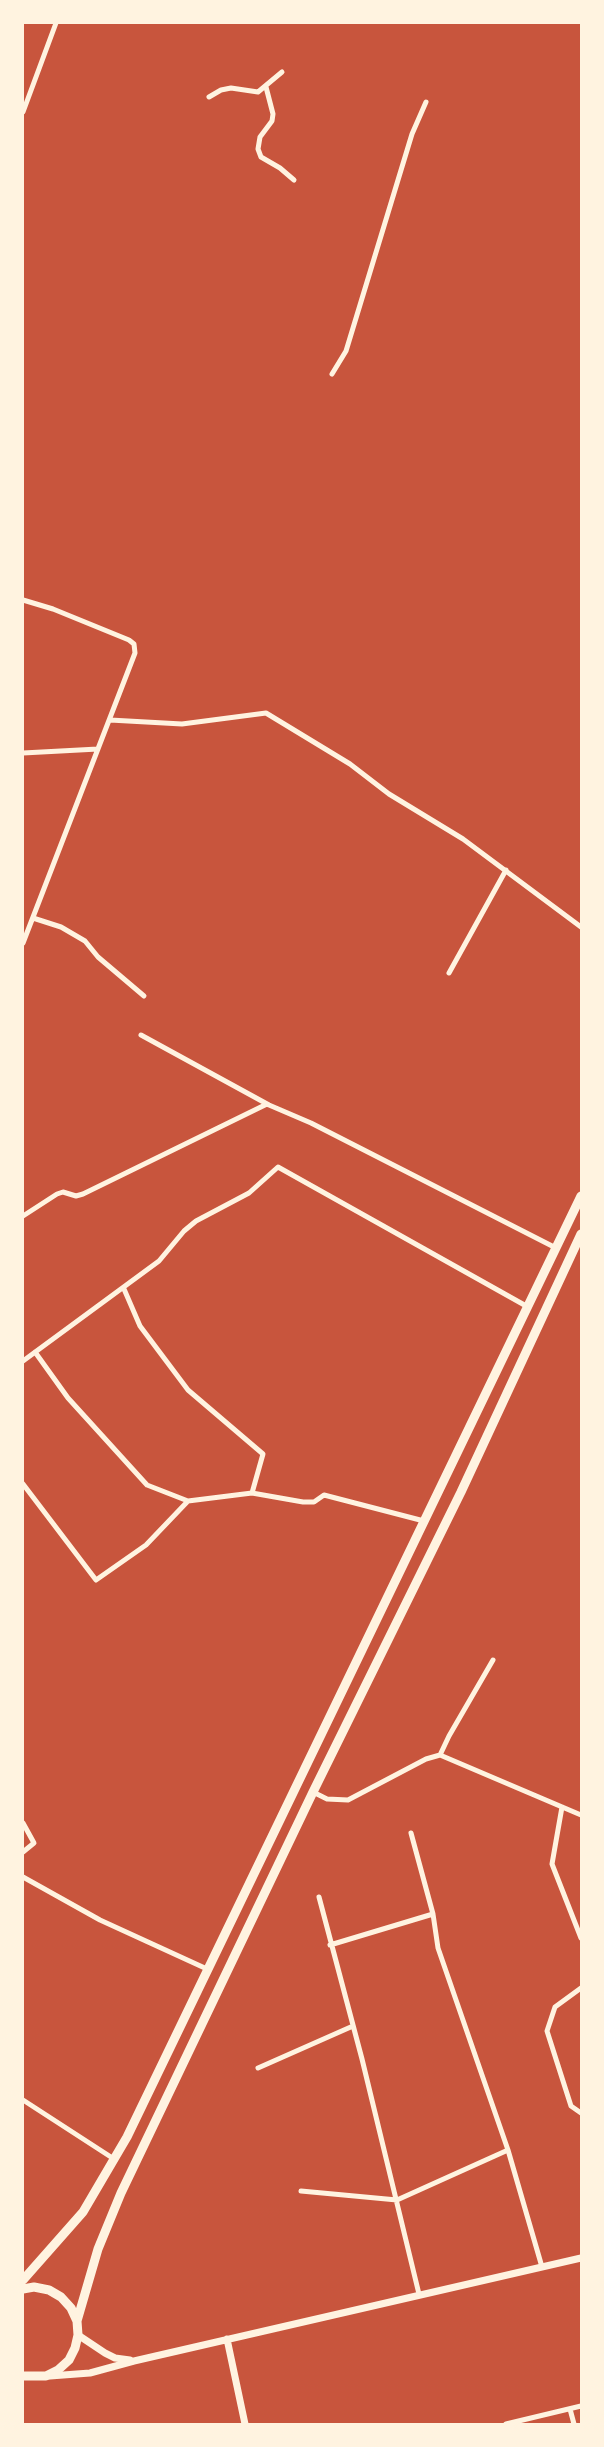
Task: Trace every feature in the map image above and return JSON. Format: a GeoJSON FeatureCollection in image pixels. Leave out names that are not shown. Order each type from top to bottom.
{"type":"FeatureCollection","features":[{"type":"Feature","properties":{"kind":"main road"},"geometry":{"type":"LineString","coordinates":[[23,2280],[83,2213],[115,2160],[581,1196]]}},
{"type":"Feature","properties":{"kind":"main road"},"geometry":{"type":"LineString","coordinates":[[23,2379],[41,2377],[58,2370],[69,2361],[75,2348],[77,2321],[98,2249],[121,2193],[313,1792],[461,1492],[581,1234]]}},
{"type":"Feature","properties":{"kind":"main road"},"geometry":{"type":"LineString","coordinates":[[23,2289],[34,2287],[61,2297],[71,2308],[77,2321]]}},
{"type":"Feature","properties":{"kind":"street"},"geometry":{"type":"LineString","coordinates":[[23,111],[56,23]]}},
{"type":"Feature","properties":{"kind":"street"},"geometry":{"type":"LineString","coordinates":[[209,97],[231,88],[258,92],[282,72]]}},
{"type":"Feature","properties":{"kind":"street"},"geometry":{"type":"LineString","coordinates":[[266,87],[273,114],[272,121],[260,136],[258,149],[261,157],[294,180]]}},
{"type":"Feature","properties":{"kind":"street"},"geometry":{"type":"LineString","coordinates":[[332,374],[346,351],[412,134],[426,103]]}},
{"type":"Feature","properties":{"kind":"street"},"geometry":{"type":"LineString","coordinates":[[23,600],[53,608],[129,640],[134,645],[132,662],[23,943]]}},
{"type":"Feature","properties":{"kind":"street"},"geometry":{"type":"LineString","coordinates":[[110,720],[182,724],[266,713],[350,764],[389,794],[463,839],[581,927]]}},
{"type":"Feature","properties":{"kind":"street"},"geometry":{"type":"LineString","coordinates":[[23,753],[98,749]]}},
{"type":"Feature","properties":{"kind":"street"},"geometry":{"type":"LineString","coordinates":[[449,973],[506,870]]}},
{"type":"Feature","properties":{"kind":"street"},"geometry":{"type":"LineString","coordinates":[[33,918],[61,927],[85,941],[98,957],[144,996]]}},
{"type":"Feature","properties":{"kind":"street"},"geometry":{"type":"LineString","coordinates":[[141,1035],[267,1104],[311,1123],[556,1248]]}},
{"type":"Feature","properties":{"kind":"street"},"geometry":{"type":"LineString","coordinates":[[23,1216],[57,1194],[83,1194],[267,1104]]}},
{"type":"Feature","properties":{"kind":"street"},"geometry":{"type":"LineString","coordinates":[[23,1361],[159,1261],[196,1221],[249,1193],[278,1167],[528,1307]]}},
{"type":"Feature","properties":{"kind":"street"},"geometry":{"type":"LineString","coordinates":[[124,1289],[140,1326],[188,1390],[263,1454],[252,1493]]}},
{"type":"Feature","properties":{"kind":"street"},"geometry":{"type":"LineString","coordinates":[[35,1352],[68,1398],[147,1485],[188,1501],[252,1493],[314,1502],[324,1495],[424,1521]]}},
{"type":"Feature","properties":{"kind":"street"},"geometry":{"type":"LineString","coordinates":[[23,1484],[25,1494],[96,1580],[146,1545],[188,1501]]}},
{"type":"Feature","properties":{"kind":"street"},"geometry":{"type":"LineString","coordinates":[[440,1755],[493,1660]]}},
{"type":"Feature","properties":{"kind":"street"},"geometry":{"type":"LineString","coordinates":[[313,1792],[327,1799],[348,1800],[426,1759],[440,1755],[581,1815]]}},
{"type":"Feature","properties":{"kind":"street"},"geometry":{"type":"LineString","coordinates":[[562,1807],[552,1864],[581,1938]]}},
{"type":"Feature","properties":{"kind":"street"},"geometry":{"type":"LineString","coordinates":[[23,1823],[34,1843],[23,1853]]}},
{"type":"Feature","properties":{"kind":"street"},"geometry":{"type":"LineString","coordinates":[[411,1833],[433,1914],[438,1948],[508,2150],[542,2267]]}},
{"type":"Feature","properties":{"kind":"street"},"geometry":{"type":"LineString","coordinates":[[23,1877],[100,1920],[208,1970]]}},
{"type":"Feature","properties":{"kind":"street"},"geometry":{"type":"LineString","coordinates":[[318,1897],[353,2026],[419,2294]]}},
{"type":"Feature","properties":{"kind":"street"},"geometry":{"type":"LineString","coordinates":[[330,1945],[433,1914]]}},
{"type":"Feature","properties":{"kind":"street"},"geometry":{"type":"LineString","coordinates":[[581,1988],[555,2007],[547,2031],[571,2106],[581,2113]]}},
{"type":"Feature","properties":{"kind":"street"},"geometry":{"type":"LineString","coordinates":[[258,2068],[353,2026]]}},
{"type":"Feature","properties":{"kind":"street"},"geometry":{"type":"LineString","coordinates":[[23,2100],[115,2160]]}},
{"type":"Feature","properties":{"kind":"street"},"geometry":{"type":"LineString","coordinates":[[301,2191],[397,2200],[508,2150]]}},
{"type":"Feature","properties":{"kind":"street"},"geometry":{"type":"LineString","coordinates":[[41,2377],[90,2374],[227,2339],[581,2258]]}},
{"type":"Feature","properties":{"kind":"street"},"geometry":{"type":"LineString","coordinates":[[78,2335],[115,2358],[134,2361]]}},
{"type":"Feature","properties":{"kind":"street"},"geometry":{"type":"LineString","coordinates":[[227,2339],[245,2424]]}},
{"type":"Feature","properties":{"kind":"street"},"geometry":{"type":"LineString","coordinates":[[506,2424],[581,2406]]}},
{"type":"Feature","properties":{"kind":"street"},"geometry":{"type":"LineString","coordinates":[[570,2409],[574,2424]]}}]}
